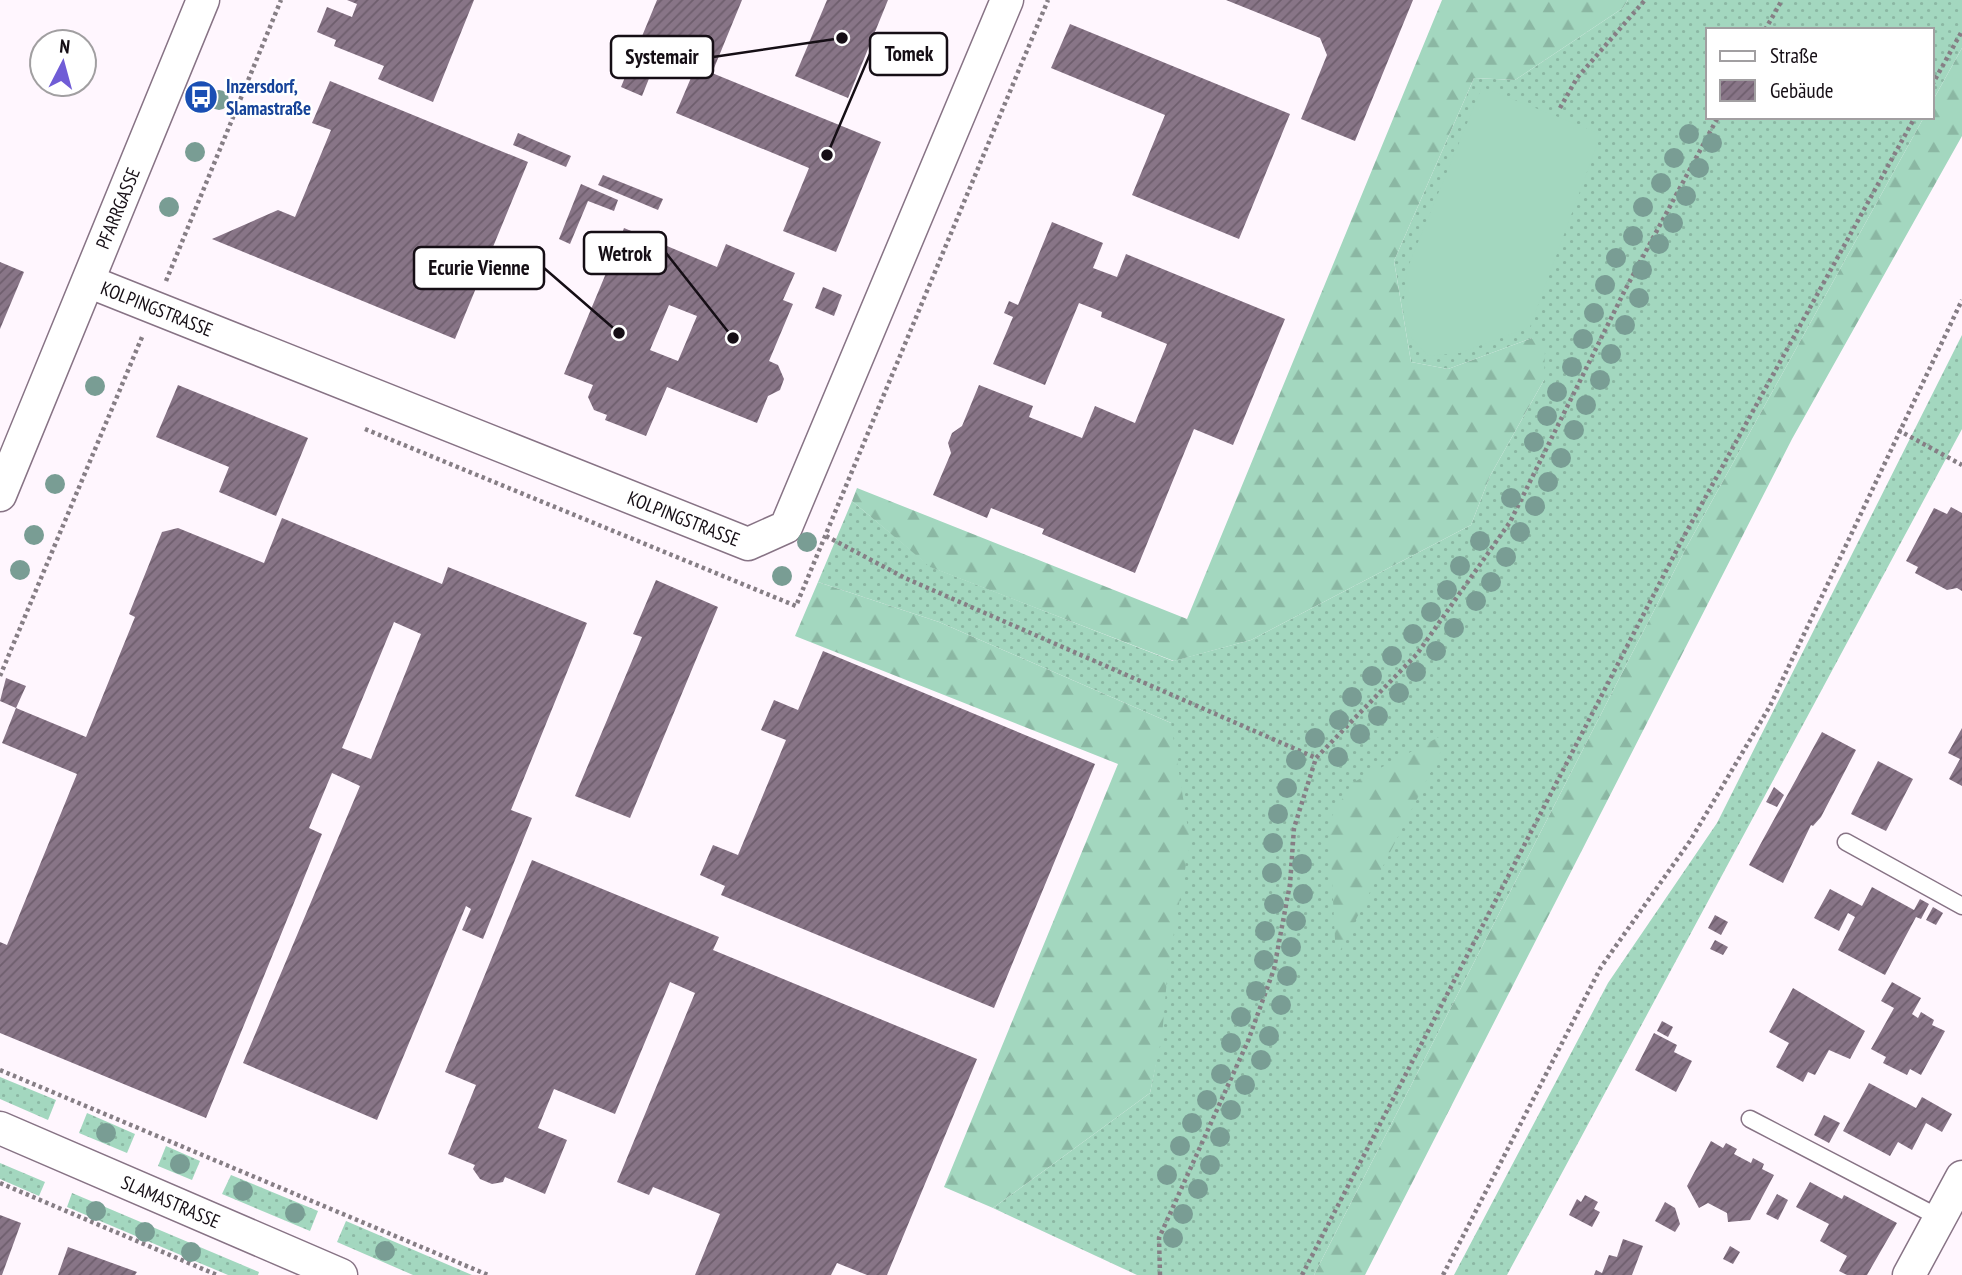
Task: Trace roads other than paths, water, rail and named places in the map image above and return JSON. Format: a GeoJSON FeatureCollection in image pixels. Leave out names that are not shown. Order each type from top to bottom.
{"type":"FeatureCollection","features":[{"type":"Feature","properties":{"kind":"street","name":"PFARRGASSE"},"geometry":{"type":"LineString","coordinates":[[0,495],[204,0]]}},
{"type":"Feature","properties":{"kind":"street","name":"KOLPINGSTRASSE"},"geometry":{"type":"LineString","coordinates":[[90,282],[748,544],[786,527],[1007,0]]}},
{"type":"Feature","properties":{"kind":"street","name":"SLAMASTRASSE"},"geometry":{"type":"LineString","coordinates":[[0,1128],[341,1275]]}},
{"type":"Feature","properties":{"kind":"street"},"geometry":{"type":"LineString","coordinates":[[1909,1275],[1962,1177]]}},
{"type":"Feature","properties":{"kind":"lane"},"geometry":{"type":"LineString","coordinates":[[1846,842],[1962,906]]}},
{"type":"Feature","properties":{"kind":"lane"},"geometry":{"type":"LineString","coordinates":[[1750,1119],[1940,1218]]}},
{"type":"Feature","properties":{"kind":"place","name":"Systemair"},"geometry":{"type":"Point","coordinates":[842,38]}},
{"type":"Feature","properties":{"kind":"place","name":"Inzersdorf, Slamastraße"},"geometry":{"type":"Point","coordinates":[201,97]}},
{"type":"Feature","properties":{"kind":"place","name":"Tomek"},"geometry":{"type":"Point","coordinates":[827,155]}},
{"type":"Feature","properties":{"kind":"place","name":"Ecurie Vienne"},"geometry":{"type":"Point","coordinates":[619,333]}},
{"type":"Feature","properties":{"kind":"place","name":"Wetrok"},"geometry":{"type":"Point","coordinates":[733,338]}}]}
